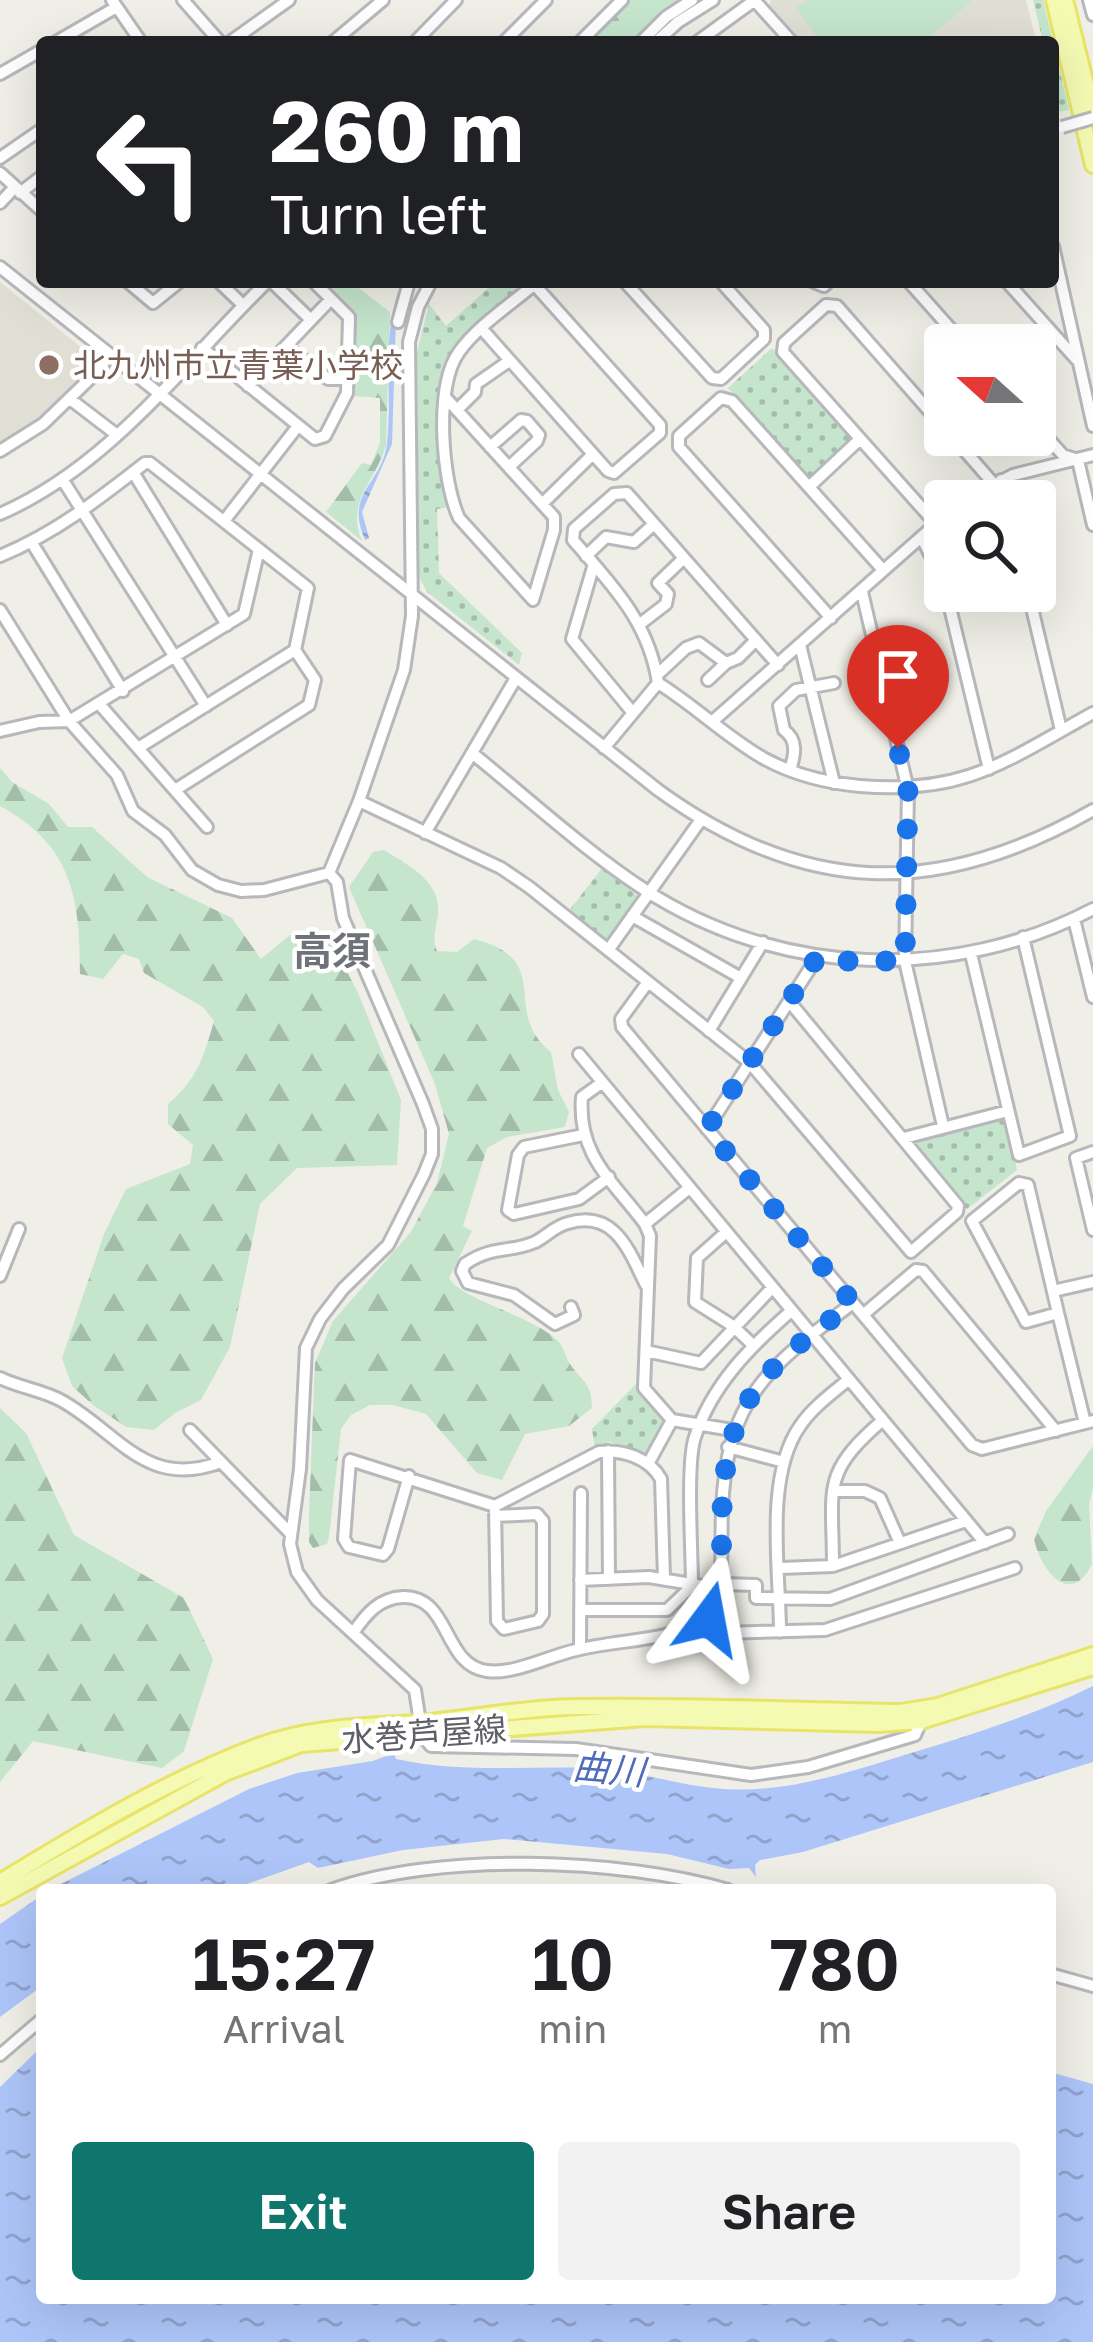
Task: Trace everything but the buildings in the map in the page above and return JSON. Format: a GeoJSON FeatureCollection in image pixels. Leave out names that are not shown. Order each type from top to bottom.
{"type":"FeatureCollection","features":[{"type":"Feature","properties":{"kind":"main road"},"geometry":{"type":"LineString","coordinates":[[1054,0],[1093,165]]}},
{"type":"Feature","properties":{"kind":"main road"},"geometry":{"type":"LineString","coordinates":[[1065,0],[1093,116]]}},
{"type":"Feature","properties":{"kind":"main road","name":"水巻芦屋線"},"geometry":{"type":"LineString","coordinates":[[421,1729],[567,1707],[901,1712],[938,1706],[1093,1655]]}},
{"type":"Feature","properties":{"kind":"main road","name":"水巻芦屋線"},"geometry":{"type":"LineString","coordinates":[[0,1892],[82,1832],[259,1746],[358,1724],[494,1732],[561,1722],[646,1718],[922,1721],[1093,1667]]}},
{"type":"Feature","properties":{"kind":"street"},"geometry":{"type":"LineString","coordinates":[[183,0],[215,36]]}},
{"type":"Feature","properties":{"kind":"street"},"geometry":{"type":"LineString","coordinates":[[238,36],[289,0]]}},
{"type":"Feature","properties":{"kind":"street"},"geometry":{"type":"LineString","coordinates":[[340,36],[383,0]]}},
{"type":"Feature","properties":{"kind":"street"},"geometry":{"type":"LineString","coordinates":[[435,0],[446,10]]}},
{"type":"Feature","properties":{"kind":"street"},"geometry":{"type":"LineString","coordinates":[[421,36],[456,0]]}},
{"type":"Feature","properties":{"kind":"street"},"geometry":{"type":"LineString","coordinates":[[511,36],[546,0]]}},
{"type":"Feature","properties":{"kind":"street"},"geometry":{"type":"LineString","coordinates":[[647,36],[692,0]]}},
{"type":"Feature","properties":{"kind":"street"},"geometry":{"type":"LineString","coordinates":[[664,36],[713,0]]}},
{"type":"Feature","properties":{"kind":"street"},"geometry":{"type":"LineString","coordinates":[[705,36],[755,0],[787,36]]}},
{"type":"Feature","properties":{"kind":"street"},"geometry":{"type":"LineString","coordinates":[[1089,0],[1093,15]]}},
{"type":"Feature","properties":{"kind":"street"},"geometry":{"type":"LineString","coordinates":[[586,36],[619,1]]}},
{"type":"Feature","properties":{"kind":"street"},"geometry":{"type":"LineString","coordinates":[[65,36],[114,4],[137,36]]}},
{"type":"Feature","properties":{"kind":"street"},"geometry":{"type":"LineString","coordinates":[[0,74],[36,53]]}},
{"type":"Feature","properties":{"kind":"street"},"geometry":{"type":"LineString","coordinates":[[1059,127],[1093,116]]}},
{"type":"Feature","properties":{"kind":"street"},"geometry":{"type":"LineString","coordinates":[[0,158],[36,133]]}},
{"type":"Feature","properties":{"kind":"street"},"geometry":{"type":"LineString","coordinates":[[0,173],[36,206]]}},
{"type":"Feature","properties":{"kind":"street"},"geometry":{"type":"LineString","coordinates":[[0,202],[36,179]]}},
{"type":"Feature","properties":{"kind":"street"},"geometry":{"type":"LineString","coordinates":[[0,267],[604,748],[700,820],[764,852],[799,863],[905,873],[943,870],[1018,848],[1093,810]]}},
{"type":"Feature","properties":{"kind":"street"},"geometry":{"type":"LineString","coordinates":[[1059,274],[1093,426]]}},
{"type":"Feature","properties":{"kind":"street"},"geometry":{"type":"LineString","coordinates":[[135,288],[153,303],[172,288]]}},
{"type":"Feature","properties":{"kind":"street"},"geometry":{"type":"LineString","coordinates":[[225,288],[243,305]]}},
{"type":"Feature","properties":{"kind":"street"},"geometry":{"type":"LineString","coordinates":[[0,514],[64,482],[263,288]]}},
{"type":"Feature","properties":{"kind":"street"},"geometry":{"type":"LineString","coordinates":[[276,288],[311,320]]}},
{"type":"Feature","properties":{"kind":"street"},"geometry":{"type":"LineString","coordinates":[[202,348],[315,439],[325,436],[347,393],[349,317],[320,288]]}},
{"type":"Feature","properties":{"kind":"street"},"geometry":{"type":"LineString","coordinates":[[398,322],[404,288]]}},
{"type":"Feature","properties":{"kind":"street"},"geometry":{"type":"LineString","coordinates":[[410,288],[422,299]]}},
{"type":"Feature","properties":{"kind":"street"},"geometry":{"type":"LineString","coordinates":[[329,873],[403,682],[412,616],[409,342],[428,288]]}},
{"type":"Feature","properties":{"kind":"street"},"geometry":{"type":"LineString","coordinates":[[446,398],[554,517],[532,600],[459,518],[444,439],[446,398],[451,364],[462,346],[528,288]]}},
{"type":"Feature","properties":{"kind":"street"},"geometry":{"type":"LineString","coordinates":[[482,329],[592,455],[614,473],[660,433],[660,425],[538,288]]}},
{"type":"Feature","properties":{"kind":"street"},"geometry":{"type":"LineString","coordinates":[[630,288],[712,378],[721,380],[764,339],[764,330],[726,288]]}},
{"type":"Feature","properties":{"kind":"street"},"geometry":{"type":"LineString","coordinates":[[914,288],[946,324]]}},
{"type":"Feature","properties":{"kind":"street"},"geometry":{"type":"LineString","coordinates":[[1012,288],[1078,361]]}},
{"type":"Feature","properties":{"kind":"street"},"geometry":{"type":"LineString","coordinates":[[248,386],[331,299]]}},
{"type":"Feature","properties":{"kind":"street"},"geometry":{"type":"LineString","coordinates":[[924,405],[837,306],[826,305],[784,343],[783,352],[924,504]]}},
{"type":"Feature","properties":{"kind":"street"},"geometry":{"type":"LineString","coordinates":[[286,346],[328,380],[348,379]]}},
{"type":"Feature","properties":{"kind":"street"},"geometry":{"type":"LineString","coordinates":[[457,410],[475,392],[476,384],[509,361]]}},
{"type":"Feature","properties":{"kind":"street"},"geometry":{"type":"LineString","coordinates":[[0,451],[43,424],[103,366]]}},
{"type":"Feature","properties":{"kind":"street"},"geometry":{"type":"LineString","coordinates":[[831,617],[679,447],[679,436],[721,398],[732,401],[884,570]]}},
{"type":"Feature","properties":{"kind":"street"},"geometry":{"type":"LineString","coordinates":[[70,399],[117,435]]}},
{"type":"Feature","properties":{"kind":"street"},"geometry":{"type":"LineString","coordinates":[[490,447],[521,420],[527,421],[539,435],[537,441],[508,467]]}},
{"type":"Feature","properties":{"kind":"street"},"geometry":{"type":"LineString","coordinates":[[224,521],[298,426]]}},
{"type":"Feature","properties":{"kind":"street"},"geometry":{"type":"LineString","coordinates":[[809,487],[860,439]]}},
{"type":"Feature","properties":{"kind":"street"},"geometry":{"type":"LineString","coordinates":[[1056,447],[1078,460]]}},
{"type":"Feature","properties":{"kind":"street"},"geometry":{"type":"LineString","coordinates":[[542,504],[592,455]]}},
{"type":"Feature","properties":{"kind":"street"},"geometry":{"type":"LineString","coordinates":[[1004,480],[1093,455]]}},
{"type":"Feature","properties":{"kind":"street"},"geometry":{"type":"LineString","coordinates":[[972,456],[995,480]]}},
{"type":"Feature","properties":{"kind":"street"},"geometry":{"type":"LineString","coordinates":[[1078,460],[1093,525]]}},
{"type":"Feature","properties":{"kind":"street"},"geometry":{"type":"LineString","coordinates":[[0,556],[83,512],[150,463],[308,588],[295,650],[315,680],[309,705],[175,790]]}},
{"type":"Feature","properties":{"kind":"street"},"geometry":{"type":"LineString","coordinates":[[133,472],[227,625]]}},
{"type":"Feature","properties":{"kind":"street"},"geometry":{"type":"LineString","coordinates":[[64,482],[206,706]]}},
{"type":"Feature","properties":{"kind":"street"},"geometry":{"type":"LineString","coordinates":[[778,665],[627,493],[614,494],[574,530],[573,540],[634,611],[657,679],[722,731],[790,770],[834,783],[908,790],[989,770],[1093,713]]}},
{"type":"Feature","properties":{"kind":"street"},"geometry":{"type":"LineString","coordinates":[[633,712],[572,639],[590,560],[606,537],[634,542],[654,524]]}},
{"type":"Feature","properties":{"kind":"street"},"geometry":{"type":"LineString","coordinates":[[714,720],[922,538],[924,542]]}},
{"type":"Feature","properties":{"kind":"street"},"geometry":{"type":"LineString","coordinates":[[32,543],[123,691]]}},
{"type":"Feature","properties":{"kind":"street"},"geometry":{"type":"LineString","coordinates":[[0,730],[69,721],[244,614],[259,549]]}},
{"type":"Feature","properties":{"kind":"street"},"geometry":{"type":"LineString","coordinates":[[640,623],[666,604],[668,594],[658,583],[684,558]]}},
{"type":"Feature","properties":{"kind":"street"},"geometry":{"type":"LineString","coordinates":[[862,592],[908,790],[905,961],[943,1126]]}},
{"type":"Feature","properties":{"kind":"street"},"geometry":{"type":"LineString","coordinates":[[0,610],[69,721],[117,775],[133,811],[165,835],[182,860],[227,889],[264,890],[329,873]]}},
{"type":"Feature","properties":{"kind":"street"},"geometry":{"type":"LineString","coordinates":[[952,612],[989,770]]}},
{"type":"Feature","properties":{"kind":"street"},"geometry":{"type":"LineString","coordinates":[[1033,612],[1061,730]]}},
{"type":"Feature","properties":{"kind":"street"},"geometry":{"type":"LineString","coordinates":[[708,680],[756,640]]}},
{"type":"Feature","properties":{"kind":"street"},"geometry":{"type":"LineString","coordinates":[[604,748],[686,648],[699,643],[726,663]]}},
{"type":"Feature","properties":{"kind":"street"},"geometry":{"type":"LineString","coordinates":[[800,645],[834,783]]}},
{"type":"Feature","properties":{"kind":"street"},"geometry":{"type":"LineString","coordinates":[[138,748],[295,650]]}},
{"type":"Feature","properties":{"kind":"street"},"geometry":{"type":"LineString","coordinates":[[425,833],[516,678]]}},
{"type":"Feature","properties":{"kind":"street"},"geometry":{"type":"LineString","coordinates":[[790,770],[796,754],[779,706],[796,690],[834,683]]}},
{"type":"Feature","properties":{"kind":"street"},"geometry":{"type":"LineString","coordinates":[[100,706],[207,827]]}},
{"type":"Feature","properties":{"kind":"street"},"geometry":{"type":"LineString","coordinates":[[472,753],[648,892],[710,924],[818,956],[905,961],[970,954],[1093,909]]}},
{"type":"Feature","properties":{"kind":"street"},"geometry":{"type":"LineString","coordinates":[[359,801],[501,868],[610,949],[749,1063],[911,1252],[958,1206],[789,1001]]}},
{"type":"Feature","properties":{"kind":"street"},"geometry":{"type":"LineString","coordinates":[[610,949],[700,820]]}},
{"type":"Feature","properties":{"kind":"street"},"geometry":{"type":"LineString","coordinates":[[329,873],[337,882],[343,917],[423,1105],[432,1154],[388,1245],[343,1289],[320,1318],[306,1348],[300,1468],[291,1534],[291,1557],[303,1584],[415,1690],[421,1729],[431,1746],[576,1749],[751,1775],[808,1767],[915,1735],[922,1721]]}},
{"type":"Feature","properties":{"kind":"street"},"geometry":{"type":"LineString","coordinates":[[632,916],[741,978]]}},
{"type":"Feature","properties":{"kind":"street"},"geometry":{"type":"LineString","coordinates":[[1074,919],[1093,997]]}},
{"type":"Feature","properties":{"kind":"street"},"geometry":{"type":"LineString","coordinates":[[970,954],[1019,1155],[1070,1136],[1023,937]]}},
{"type":"Feature","properties":{"kind":"street"},"geometry":{"type":"LineString","coordinates":[[709,1031],[763,942]]}},
{"type":"Feature","properties":{"kind":"street"},"geometry":{"type":"LineString","coordinates":[[707,1129],[818,956]]}},
{"type":"Feature","properties":{"kind":"street"},"geometry":{"type":"LineString","coordinates":[[648,982],[621,1019],[622,1027],[972,1445],[982,1449],[1089,1422],[1028,1185],[1018,1183],[972,1222],[1026,1322],[1058,1313]]}},
{"type":"Feature","properties":{"kind":"street"},"geometry":{"type":"LineString","coordinates":[[579,1054],[985,1543]]}},
{"type":"Feature","properties":{"kind":"street"},"geometry":{"type":"LineString","coordinates":[[600,1084],[582,1097],[583,1136],[595,1161],[650,1236],[644,1388],[672,1420],[732,1430]]}},
{"type":"Feature","properties":{"kind":"street"},"geometry":{"type":"LineString","coordinates":[[904,1138],[1008,1111]]}},
{"type":"Feature","properties":{"kind":"street"},"geometry":{"type":"LineString","coordinates":[[583,1136],[524,1147],[518,1155],[508,1210],[514,1214],[579,1199],[609,1178]]}},
{"type":"Feature","properties":{"kind":"street"},"geometry":{"type":"LineString","coordinates":[[1093,1152],[1076,1158],[1093,1230]]}},
{"type":"Feature","properties":{"kind":"street"},"geometry":{"type":"LineString","coordinates":[[645,1224],[688,1189]]}},
{"type":"Feature","properties":{"kind":"street"},"geometry":{"type":"LineString","coordinates":[[571,1307],[574,1315],[555,1324],[514,1295],[468,1283],[464,1264],[492,1248],[535,1242],[565,1223],[594,1220],[624,1240],[647,1288]]}},
{"type":"Feature","properties":{"kind":"street"},"geometry":{"type":"LineString","coordinates":[[0,1276],[19,1229]]}},
{"type":"Feature","properties":{"kind":"street"},"geometry":{"type":"LineString","coordinates":[[724,1234],[697,1258],[695,1302],[753,1345]]}},
{"type":"Feature","properties":{"kind":"street"},"geometry":{"type":"LineString","coordinates":[[864,1315],[916,1270],[923,1270],[1056,1430]]}},
{"type":"Feature","properties":{"kind":"street"},"geometry":{"type":"LineString","coordinates":[[1053,1292],[1093,1282]]}},
{"type":"Feature","properties":{"kind":"street"},"geometry":{"type":"LineString","coordinates":[[646,1351],[701,1363],[771,1289]]}},
{"type":"Feature","properties":{"kind":"street"},"geometry":{"type":"LineString","coordinates":[[353,1633],[378,1604],[408,1597],[428,1604],[460,1657],[480,1671],[496,1672],[580,1648],[681,1634],[709,1619],[722,1586],[722,1511],[732,1430],[755,1389],[810,1335],[853,1303]]}},
{"type":"Feature","properties":{"kind":"street"},"geometry":{"type":"LineString","coordinates":[[580,1610],[667,1610],[692,1586],[693,1440],[721,1384],[753,1345],[790,1312]]}},
{"type":"Feature","properties":{"kind":"street"},"geometry":{"type":"LineString","coordinates":[[0,1378],[62,1401],[137,1457],[162,1468],[202,1469],[221,1462]]}},
{"type":"Feature","properties":{"kind":"street"},"geometry":{"type":"LineString","coordinates":[[780,1632],[780,1478],[784,1462],[798,1429],[848,1380]]}},
{"type":"Feature","properties":{"kind":"street"},"geometry":{"type":"LineString","coordinates":[[648,1464],[672,1420]]}},
{"type":"Feature","properties":{"kind":"street"},"geometry":{"type":"LineString","coordinates":[[833,1566],[833,1491],[842,1460],[883,1420]]}},
{"type":"Feature","properties":{"kind":"street"},"geometry":{"type":"LineString","coordinates":[[190,1430],[291,1534]]}},
{"type":"Feature","properties":{"kind":"street"},"geometry":{"type":"LineString","coordinates":[[728,1447],[784,1462]]}},
{"type":"Feature","properties":{"kind":"street"},"geometry":{"type":"LineString","coordinates":[[496,1511],[617,1450],[648,1464],[661,1479],[664,1578]]}},
{"type":"Feature","properties":{"kind":"street"},"geometry":{"type":"LineString","coordinates":[[608,1451],[609,1579]]}},
{"type":"Feature","properties":{"kind":"street"},"geometry":{"type":"LineString","coordinates":[[409,1476],[388,1550],[383,1555],[349,1547],[344,1539],[350,1460],[409,1476],[496,1511],[537,1514],[543,1521],[543,1614],[538,1621],[504,1629],[497,1621],[496,1511]]}},
{"type":"Feature","properties":{"kind":"street"},"geometry":{"type":"LineString","coordinates":[[833,1491],[865,1491],[880,1498],[900,1543]]}},
{"type":"Feature","properties":{"kind":"street"},"geometry":{"type":"LineString","coordinates":[[580,1648],[581,1493]]}},
{"type":"Feature","properties":{"kind":"street"},"geometry":{"type":"LineString","coordinates":[[780,1568],[833,1566],[966,1522]]}},
{"type":"Feature","properties":{"kind":"street"},"geometry":{"type":"LineString","coordinates":[[580,1580],[664,1578],[692,1586],[756,1586],[757,1598],[830,1600],[1008,1534]]}},
{"type":"Feature","properties":{"kind":"street"},"geometry":{"type":"LineString","coordinates":[[709,1619],[724,1634],[825,1630],[1015,1568]]}},
{"type":"Feature","properties":{"kind":"street"},"geometry":{"type":"LineString","coordinates":[[356,1884],[445,1869],[569,1864],[702,1884]]}},
{"type":"Feature","properties":{"kind":"street"},"geometry":{"type":"LineString","coordinates":[[1056,1976],[1093,1986]]}},
{"type":"Feature","properties":{"kind":"street"},"geometry":{"type":"LineString","coordinates":[[0,2055],[36,2024]]}},
{"type":"Feature","properties":{"kind":"shaded area"},"geometry":{"type":"Polygon","coordinates":[[[771,0],[1026,0],[1035,36],[796,36],[769,6],[771,0]]]}},
{"type":"Feature","properties":{"kind":"shaded area","name":"北九州市立青葉小学校"},"geometry":{"type":"Polygon","coordinates":[[[0,282],[98,361],[97,368],[62,402],[0,446],[0,282]]]}},
{"type":"Feature","properties":{"kind":"green space"},"geometry":{"type":"Polygon","coordinates":[[[628,0],[685,0],[642,36],[593,36],[628,0]]]}},
{"type":"Feature","properties":{"kind":"green space"},"geometry":{"type":"Polygon","coordinates":[[[808,0],[972,0],[931,36],[817,36],[796,8],[808,0]]]}},
{"type":"Feature","properties":{"kind":"green space"},"geometry":{"type":"Polygon","coordinates":[[[1033,0],[1043,0],[1052,36],[1042,36],[1033,0]]]}},
{"type":"Feature","properties":{"kind":"green space"},"geometry":{"type":"Polygon","coordinates":[[[1059,68],[1069,110],[1060,112],[1059,108],[1059,68]]]}},
{"type":"Feature","properties":{"kind":"green space"},"geometry":{"type":"Polygon","coordinates":[[[327,288],[359,288],[390,312],[386,445],[359,503],[362,541],[326,512],[362,463],[371,465],[380,443],[380,398],[353,396],[352,314],[327,288]]]}},
{"type":"Feature","properties":{"kind":"green space"},"geometry":{"type":"Polygon","coordinates":[[[488,288],[522,288],[461,341],[445,367],[439,427],[450,507],[437,509],[439,573],[522,653],[519,665],[427,592],[419,577],[417,352],[429,304],[446,326],[488,288]]]}},
{"type":"Feature","properties":{"kind":"green space"},"geometry":{"type":"Polygon","coordinates":[[[772,348],[853,437],[813,480],[728,388],[772,348]]]}},
{"type":"Feature","properties":{"kind":"green space"},"geometry":{"type":"Polygon","coordinates":[[[0,768],[12,782],[49,804],[68,827],[92,827],[147,877],[232,918],[261,959],[295,931],[321,936],[334,946],[401,1100],[397,1165],[297,1168],[260,1204],[230,1347],[201,1400],[154,1430],[126,1427],[93,1405],[72,1386],[62,1358],[104,1234],[126,1189],[190,1164],[193,1145],[168,1124],[168,1104],[198,1067],[214,1021],[203,1007],[144,973],[139,959],[123,954],[103,979],[80,974],[78,921],[67,876],[43,838],[0,806],[0,768]]]}},
{"type":"Feature","properties":{"kind":"green space"},"geometry":{"type":"Polygon","coordinates":[[[384,850],[421,875],[434,892],[437,951],[457,952],[474,939],[499,948],[514,960],[521,973],[529,1020],[551,1052],[558,1090],[569,1112],[565,1127],[507,1137],[487,1148],[463,1226],[472,1231],[449,1278],[468,1294],[558,1341],[589,1389],[592,1408],[569,1426],[525,1434],[502,1480],[477,1473],[426,1414],[393,1405],[370,1405],[351,1415],[341,1429],[329,1537],[327,1544],[313,1548],[309,1513],[315,1363],[333,1321],[411,1232],[437,1183],[449,1134],[435,1084],[349,887],[373,852],[384,850]]]}},
{"type":"Feature","properties":{"kind":"green space"},"geometry":{"type":"Polygon","coordinates":[[[603,867],[640,898],[609,940],[603,941],[568,912],[603,867]]]}},
{"type":"Feature","properties":{"kind":"green space"},"geometry":{"type":"Polygon","coordinates":[[[1003,1118],[1008,1121],[1017,1170],[967,1209],[914,1146],[916,1138],[1003,1118]]]}},
{"type":"Feature","properties":{"kind":"green space"},"geometry":{"type":"Polygon","coordinates":[[[640,1380],[641,1390],[665,1420],[647,1455],[610,1442],[595,1449],[592,1429],[640,1380]]]}},
{"type":"Feature","properties":{"kind":"green space"},"geometry":{"type":"Polygon","coordinates":[[[0,1408],[26,1433],[74,1535],[184,1598],[213,1659],[184,1751],[162,1768],[33,1741],[0,1782],[0,1408]]]}},
{"type":"Feature","properties":{"kind":"green space"},"geometry":{"type":"Polygon","coordinates":[[[1093,1446],[1092,1564],[1083,1577],[1066,1584],[1049,1572],[1034,1539],[1046,1511],[1093,1446]]]}},
{"type":"Feature","properties":{"kind":"water"},"geometry":{"type":"Polygon","coordinates":[[[400,288],[405,288],[396,319],[392,444],[362,512],[369,538],[365,540],[360,524],[361,499],[387,443],[389,341],[400,288]]]}},
{"type":"Feature","properties":{"kind":"water"},"geometry":{"type":"Polygon","coordinates":[[[1093,1686],[1093,1762],[803,1852],[760,1860],[755,1865],[756,1877],[749,1868],[729,1869],[667,1854],[504,1839],[403,1850],[318,1868],[309,1862],[247,1884],[61,1884],[249,1789],[297,1773],[394,1753],[396,1759],[444,1766],[605,1769],[746,1790],[832,1776],[1021,1717],[1093,1686]]]}},
{"type":"Feature","properties":{"kind":"water"},"geometry":{"type":"Polygon","coordinates":[[[36,1899],[36,1990],[0,2017],[0,1924],[36,1899]]]}},
{"type":"Feature","properties":{"kind":"water"},"geometry":{"type":"Polygon","coordinates":[[[36,2052],[36,2304],[1056,2304],[1056,2074],[1093,2084],[1093,2342],[0,2342],[0,2087],[36,2052]]]}},
{"type":"Feature","properties":{"kind":"place","name":"北九州市立青葉小学校"},"geometry":{"type":"Point","coordinates":[49,365]}},
{"type":"Feature","properties":{"kind":"district","name":"高須"},"geometry":{"type":"Point","coordinates":[332,951]}},
{"type":"Feature","properties":{"kind":"route"},"geometry":{"type":"LineString","coordinates":[[709,1619],[722,1584],[725,1460],[732,1430],[755,1389],[781,1360],[853,1303],[707,1129],[818,956],[905,961],[908,790],[898,748]]}},
{"type":"Feature","properties":{"kind":"water label","name":"曲川"},"geometry":{"type":"Point","coordinates":[609,1769]}}]}
